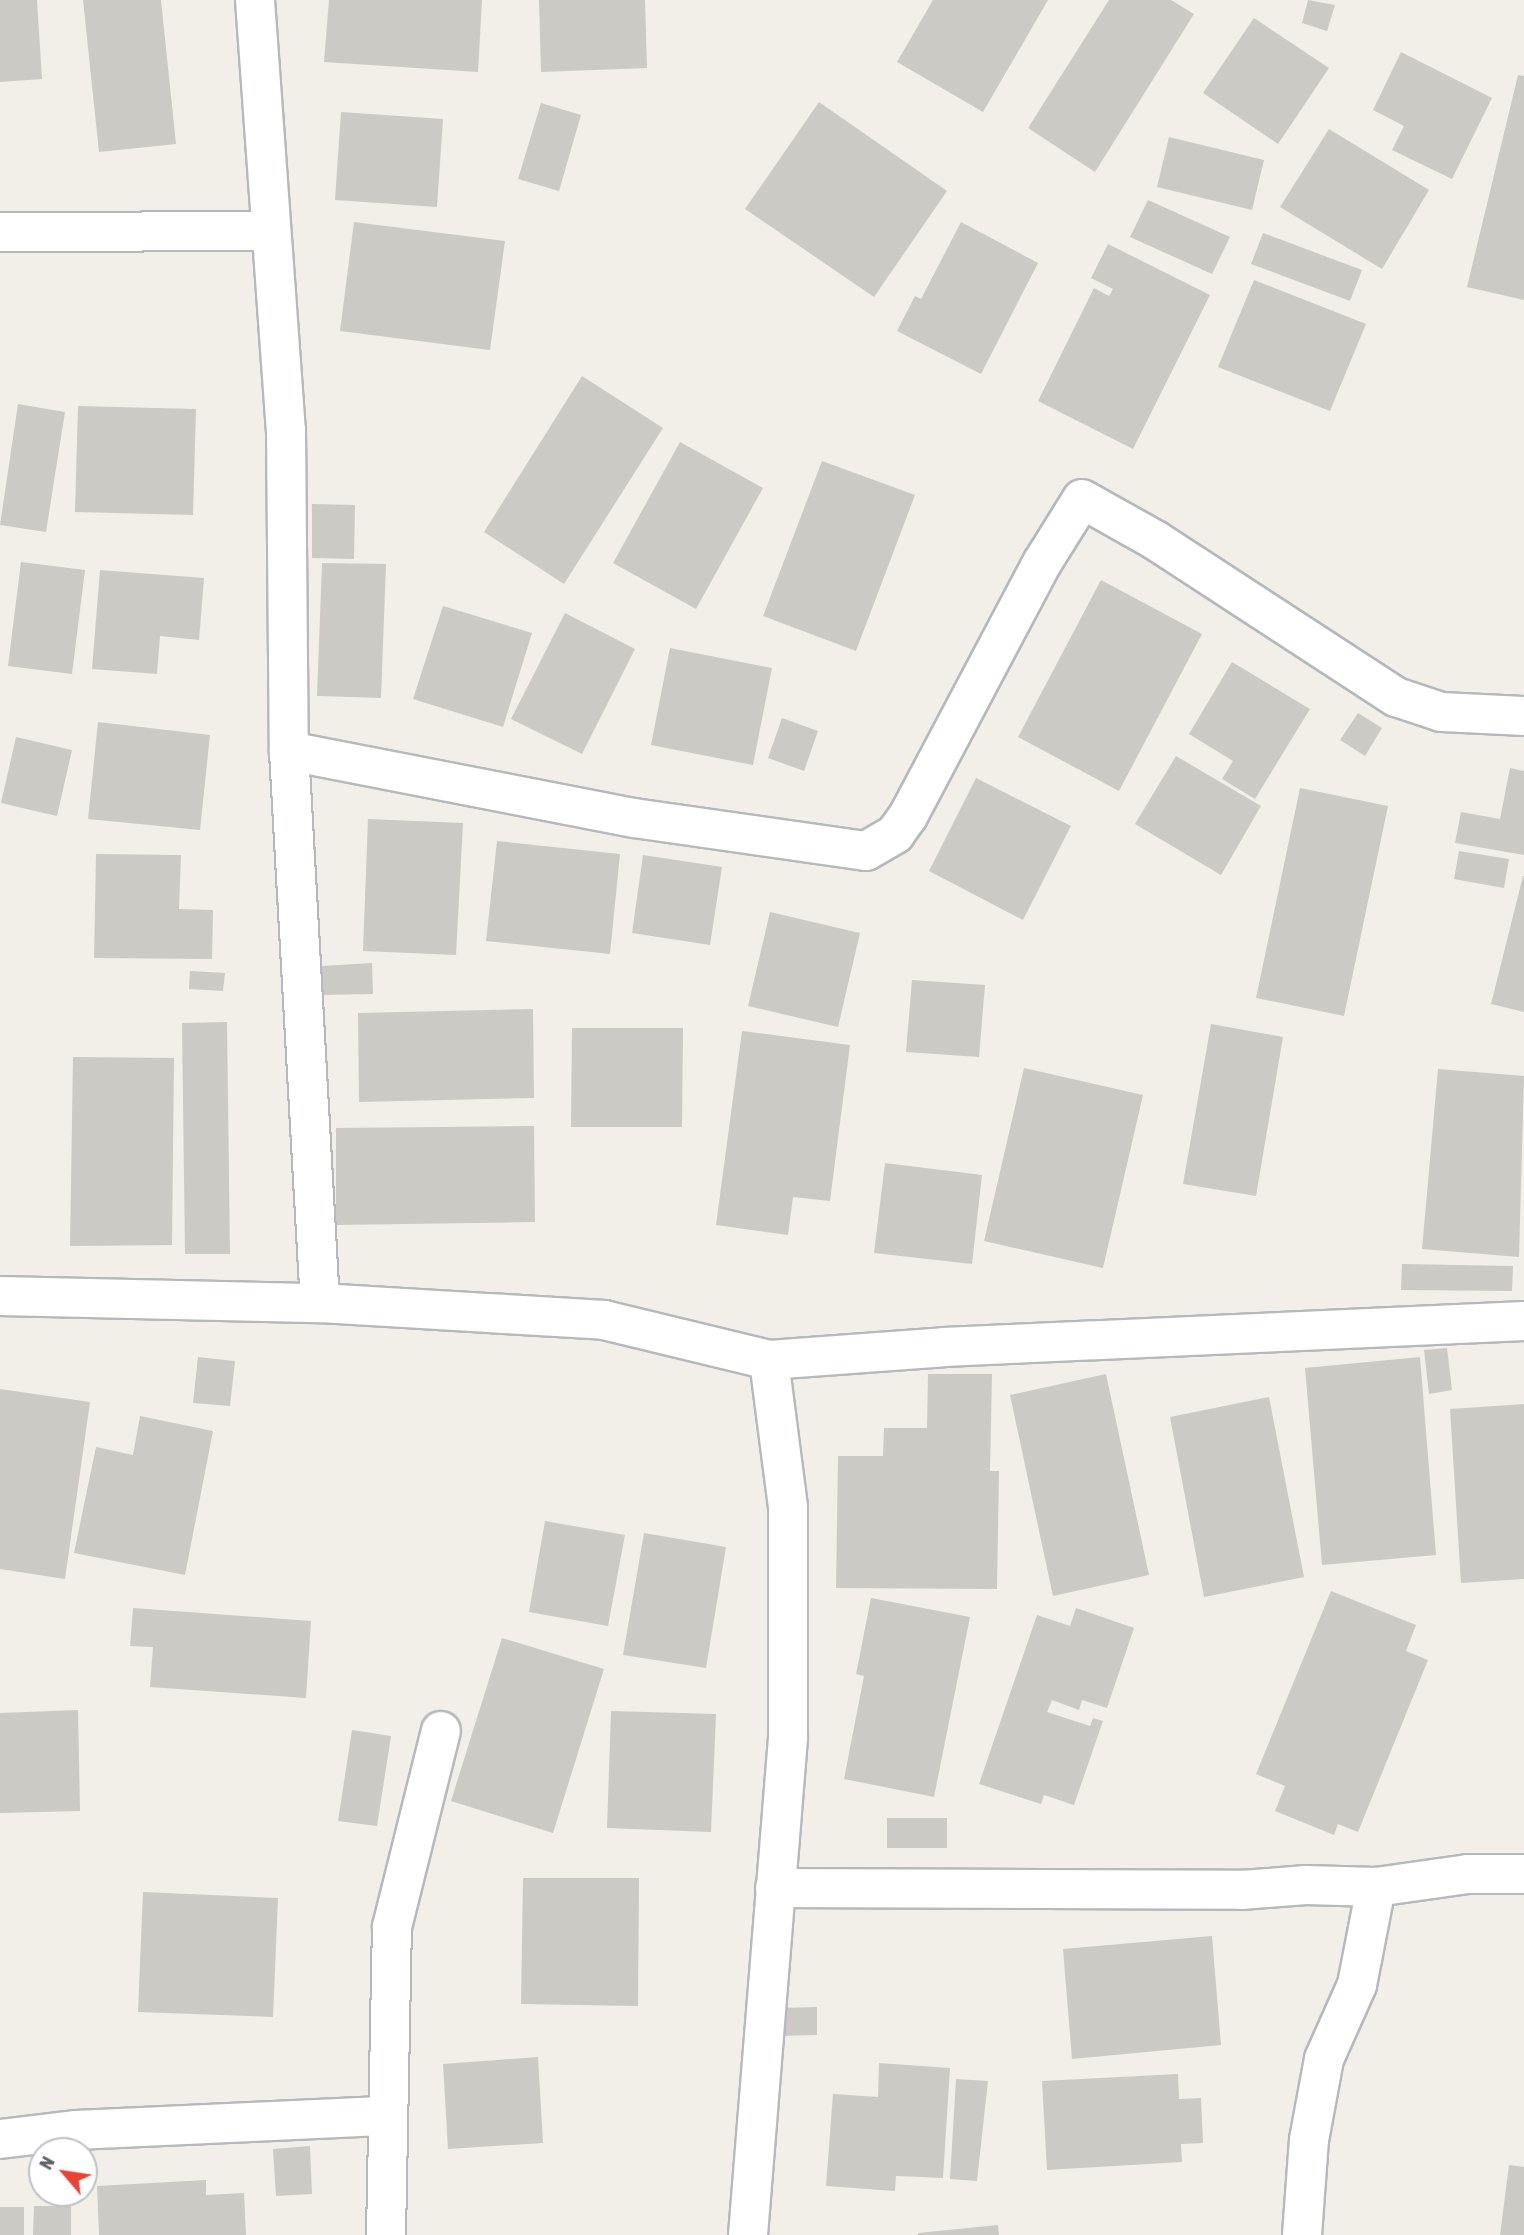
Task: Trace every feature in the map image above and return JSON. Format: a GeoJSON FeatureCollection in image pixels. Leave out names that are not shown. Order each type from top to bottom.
{"type":"FeatureCollection","features":[{"type":"Feature","properties":{"kind":"street"},"geometry":{"type":"LineString","coordinates":[[255,0],[286,430],[289,751],[320,1303]]}},
{"type":"Feature","properties":{"kind":"street"},"geometry":{"type":"LineString","coordinates":[[0,232],[271,231]]}},
{"type":"Feature","properties":{"kind":"street"},"geometry":{"type":"LineString","coordinates":[[289,751],[634,818],[866,851],[895,834],[908,816],[1042,563],[1082,499],[1155,540],[1396,697],[1441,712],[1524,716]]}},
{"type":"Feature","properties":{"kind":"street"},"geometry":{"type":"LineString","coordinates":[[0,1296],[320,1303],[604,1320],[769,1360],[944,1347],[1524,1321]]}},
{"type":"Feature","properties":{"kind":"street"},"geometry":{"type":"LineString","coordinates":[[748,2235],[788,1737],[788,1507],[769,1360]]}},
{"type":"Feature","properties":{"kind":"street"},"geometry":{"type":"LineString","coordinates":[[386,2235],[392,1927],[441,1731]]}},
{"type":"Feature","properties":{"kind":"street"},"geometry":{"type":"LineString","coordinates":[[775,1888],[1376,1887],[1468,1874],[1524,1874]]}},
{"type":"Feature","properties":{"kind":"street"},"geometry":{"type":"LineString","coordinates":[[1302,2235],[1309,2140],[1324,2059],[1357,1985],[1376,1887]]}},
{"type":"Feature","properties":{"kind":"street"},"geometry":{"type":"LineString","coordinates":[[0,2139],[76,2130],[388,2116]]}},
{"type":"Feature","properties":{"kind":"building"},"geometry":{"type":"Polygon","coordinates":[[[0,0],[37,0],[42,79],[0,82],[0,0]]]}},
{"type":"Feature","properties":{"kind":"building"},"geometry":{"type":"Polygon","coordinates":[[[83,0],[161,0],[176,144],[99,152],[83,0]]]}},
{"type":"Feature","properties":{"kind":"building"},"geometry":{"type":"Polygon","coordinates":[[[329,0],[482,0],[478,72],[324,62],[329,0]]]}},
{"type":"Feature","properties":{"kind":"building"},"geometry":{"type":"Polygon","coordinates":[[[539,0],[645,0],[647,68],[541,72],[539,0]]]}},
{"type":"Feature","properties":{"kind":"building"},"geometry":{"type":"Polygon","coordinates":[[[933,0],[1048,0],[983,112],[897,62],[933,0]]]}},
{"type":"Feature","properties":{"kind":"building"},"geometry":{"type":"Polygon","coordinates":[[[1109,0],[1171,0],[1194,14],[1095,172],[1028,128],[1109,0]]]}},
{"type":"Feature","properties":{"kind":"building"},"geometry":{"type":"Polygon","coordinates":[[[1308,0],[1335,5],[1327,31],[1302,23],[1308,0]]]}},
{"type":"Feature","properties":{"kind":"building"},"geometry":{"type":"Polygon","coordinates":[[[1254,18],[1329,68],[1278,144],[1203,93],[1254,18]]]}},
{"type":"Feature","properties":{"kind":"building"},"geometry":{"type":"Polygon","coordinates":[[[1401,52],[1492,98],[1452,179],[1392,150],[1404,126],[1373,110],[1401,52]]]}},
{"type":"Feature","properties":{"kind":"building"},"geometry":{"type":"Polygon","coordinates":[[[1518,75],[1524,76],[1524,300],[1467,287],[1518,75]]]}},
{"type":"Feature","properties":{"kind":"building"},"geometry":{"type":"Polygon","coordinates":[[[819,102],[947,191],[874,297],[745,209],[819,102]]]}},
{"type":"Feature","properties":{"kind":"building"},"geometry":{"type":"Polygon","coordinates":[[[541,103],[581,115],[559,191],[518,179],[541,103]]]}},
{"type":"Feature","properties":{"kind":"building"},"geometry":{"type":"Polygon","coordinates":[[[341,112],[443,119],[437,207],[335,200],[341,112]]]}},
{"type":"Feature","properties":{"kind":"building"},"geometry":{"type":"Polygon","coordinates":[[[1329,129],[1429,190],[1382,269],[1280,207],[1329,129]]]}},
{"type":"Feature","properties":{"kind":"building"},"geometry":{"type":"Polygon","coordinates":[[[1169,137],[1264,160],[1252,210],[1157,187],[1169,137]]]}},
{"type":"Feature","properties":{"kind":"building"},"geometry":{"type":"Polygon","coordinates":[[[1148,200],[1230,237],[1212,274],[1130,237],[1148,200]]]}},
{"type":"Feature","properties":{"kind":"building"},"geometry":{"type":"Polygon","coordinates":[[[354,222],[505,241],[490,350],[340,331],[354,222]]]}},
{"type":"Feature","properties":{"kind":"building"},"geometry":{"type":"Polygon","coordinates":[[[961,222],[1038,263],[981,374],[897,331],[915,296],[921,299],[961,222]]]}},
{"type":"Feature","properties":{"kind":"building"},"geometry":{"type":"Polygon","coordinates":[[[1263,233],[1362,270],[1350,301],[1251,264],[1263,233]]]}},
{"type":"Feature","properties":{"kind":"building"},"geometry":{"type":"Polygon","coordinates":[[[1108,244],[1210,295],[1133,449],[1038,401],[1094,288],[1109,296],[1113,289],[1091,278],[1108,244]]]}},
{"type":"Feature","properties":{"kind":"building"},"geometry":{"type":"Polygon","coordinates":[[[1254,280],[1366,324],[1330,411],[1218,367],[1254,280]]]}},
{"type":"Feature","properties":{"kind":"building"},"geometry":{"type":"Polygon","coordinates":[[[582,376],[663,428],[564,584],[484,532],[582,376]]]}},
{"type":"Feature","properties":{"kind":"building"},"geometry":{"type":"Polygon","coordinates":[[[18,404],[65,412],[46,532],[0,525],[18,404]]]}},
{"type":"Feature","properties":{"kind":"building"},"geometry":{"type":"Polygon","coordinates":[[[78,406],[196,409],[193,515],[75,512],[78,406]]]}},
{"type":"Feature","properties":{"kind":"building"},"geometry":{"type":"Polygon","coordinates":[[[680,442],[763,488],[696,609],[613,563],[680,442]]]}},
{"type":"Feature","properties":{"kind":"building"},"geometry":{"type":"Polygon","coordinates":[[[822,461],[915,495],[856,651],[763,616],[822,461]]]}},
{"type":"Feature","properties":{"kind":"building"},"geometry":{"type":"Polygon","coordinates":[[[312,504],[355,505],[354,559],[312,558],[312,504]]]}},
{"type":"Feature","properties":{"kind":"building"},"geometry":{"type":"Polygon","coordinates":[[[21,562],[85,570],[72,674],[8,666],[21,562]]]}},
{"type":"Feature","properties":{"kind":"building"},"geometry":{"type":"Polygon","coordinates":[[[322,563],[386,564],[381,698],[317,696],[322,563]]]}},
{"type":"Feature","properties":{"kind":"building"},"geometry":{"type":"Polygon","coordinates":[[[100,570],[204,578],[199,640],[160,636],[157,674],[92,669],[100,570]]]}},
{"type":"Feature","properties":{"kind":"building"},"geometry":{"type":"Polygon","coordinates":[[[1101,580],[1202,634],[1119,791],[1018,737],[1101,580]]]}},
{"type":"Feature","properties":{"kind":"building"},"geometry":{"type":"Polygon","coordinates":[[[443,606],[532,633],[503,727],[413,699],[443,606]]]}},
{"type":"Feature","properties":{"kind":"building"},"geometry":{"type":"Polygon","coordinates":[[[565,613],[635,649],[582,754],[511,719],[565,613]]]}},
{"type":"Feature","properties":{"kind":"building"},"geometry":{"type":"Polygon","coordinates":[[[670,648],[772,668],[753,765],[651,745],[670,648]]]}},
{"type":"Feature","properties":{"kind":"building"},"geometry":{"type":"Polygon","coordinates":[[[1232,662],[1310,709],[1255,799],[1222,779],[1233,761],[1189,734],[1232,662]]]}},
{"type":"Feature","properties":{"kind":"building"},"geometry":{"type":"Polygon","coordinates":[[[1358,713],[1382,728],[1365,756],[1340,740],[1358,713]]]}},
{"type":"Feature","properties":{"kind":"building"},"geometry":{"type":"Polygon","coordinates":[[[782,718],[818,731],[804,771],[768,758],[782,718]]]}},
{"type":"Feature","properties":{"kind":"building"},"geometry":{"type":"Polygon","coordinates":[[[98,722],[210,735],[200,830],[88,819],[98,722]]]}},
{"type":"Feature","properties":{"kind":"building"},"geometry":{"type":"Polygon","coordinates":[[[16,737],[72,750],[57,816],[1,803],[16,737]]]}},
{"type":"Feature","properties":{"kind":"building"},"geometry":{"type":"Polygon","coordinates":[[[1176,756],[1261,806],[1221,875],[1135,824],[1176,756]]]}},
{"type":"Feature","properties":{"kind":"building"},"geometry":{"type":"Polygon","coordinates":[[[1510,768],[1524,771],[1524,855],[1455,843],[1461,812],[1500,819],[1510,768]]]}},
{"type":"Feature","properties":{"kind":"building"},"geometry":{"type":"Polygon","coordinates":[[[976,778],[1071,826],[1023,920],[929,871],[976,778]]]}},
{"type":"Feature","properties":{"kind":"building"},"geometry":{"type":"Polygon","coordinates":[[[1300,788],[1388,806],[1344,1016],[1256,998],[1300,788]]]}},
{"type":"Feature","properties":{"kind":"building"},"geometry":{"type":"Polygon","coordinates":[[[368,819],[463,823],[456,955],[363,951],[368,819]]]}},
{"type":"Feature","properties":{"kind":"building"},"geometry":{"type":"Polygon","coordinates":[[[497,841],[620,854],[610,954],[486,941],[497,841]]]}},
{"type":"Feature","properties":{"kind":"building"},"geometry":{"type":"Polygon","coordinates":[[[1459,851],[1509,859],[1504,888],[1454,879],[1459,851]]]}},
{"type":"Feature","properties":{"kind":"building"},"geometry":{"type":"Polygon","coordinates":[[[96,854],[181,855],[179,909],[213,910],[212,959],[94,958],[96,854]]]}},
{"type":"Feature","properties":{"kind":"building"},"geometry":{"type":"Polygon","coordinates":[[[643,855],[722,867],[710,945],[632,933],[643,855]]]}},
{"type":"Feature","properties":{"kind":"building"},"geometry":{"type":"Polygon","coordinates":[[[1524,876],[1524,1012],[1491,1004],[1524,876]]]}},
{"type":"Feature","properties":{"kind":"building"},"geometry":{"type":"Polygon","coordinates":[[[770,912],[860,933],[838,1027],[748,1006],[770,912]]]}},
{"type":"Feature","properties":{"kind":"building"},"geometry":{"type":"Polygon","coordinates":[[[372,963],[373,994],[322,995],[321,966],[372,963]]]}},
{"type":"Feature","properties":{"kind":"building"},"geometry":{"type":"Polygon","coordinates":[[[190,971],[225,973],[223,991],[189,989],[190,971]]]}},
{"type":"Feature","properties":{"kind":"building"},"geometry":{"type":"Polygon","coordinates":[[[912,980],[985,985],[979,1057],[906,1052],[912,980]]]}},
{"type":"Feature","properties":{"kind":"building"},"geometry":{"type":"Polygon","coordinates":[[[533,1009],[534,1098],[359,1102],[358,1013],[533,1009]]]}},
{"type":"Feature","properties":{"kind":"building"},"geometry":{"type":"Polygon","coordinates":[[[227,1022],[230,1254],[185,1254],[182,1023],[227,1022]]]}},
{"type":"Feature","properties":{"kind":"building"},"geometry":{"type":"Polygon","coordinates":[[[1211,1024],[1283,1037],[1256,1196],[1183,1184],[1211,1024]]]}},
{"type":"Feature","properties":{"kind":"building"},"geometry":{"type":"Polygon","coordinates":[[[572,1028],[683,1028],[682,1127],[571,1127],[572,1028]]]}},
{"type":"Feature","properties":{"kind":"building"},"geometry":{"type":"Polygon","coordinates":[[[742,1031],[850,1045],[830,1201],[793,1197],[788,1235],[716,1225],[742,1031]]]}},
{"type":"Feature","properties":{"kind":"building"},"geometry":{"type":"Polygon","coordinates":[[[73,1057],[174,1058],[172,1245],[70,1246],[73,1057]]]}},
{"type":"Feature","properties":{"kind":"building"},"geometry":{"type":"Polygon","coordinates":[[[1024,1068],[1143,1095],[1103,1268],[984,1241],[1024,1068]]]}},
{"type":"Feature","properties":{"kind":"building"},"geometry":{"type":"Polygon","coordinates":[[[1438,1069],[1524,1076],[1519,1257],[1422,1249],[1438,1069]]]}},
{"type":"Feature","properties":{"kind":"building"},"geometry":{"type":"Polygon","coordinates":[[[534,1126],[535,1222],[336,1225],[336,1128],[534,1126]]]}},
{"type":"Feature","properties":{"kind":"building"},"geometry":{"type":"Polygon","coordinates":[[[885,1163],[982,1175],[972,1264],[874,1253],[885,1163]]]}},
{"type":"Feature","properties":{"kind":"building"},"geometry":{"type":"Polygon","coordinates":[[[1402,1264],[1513,1266],[1512,1291],[1401,1290],[1402,1264]]]}},
{"type":"Feature","properties":{"kind":"building"},"geometry":{"type":"Polygon","coordinates":[[[1447,1348],[1452,1390],[1429,1394],[1424,1350],[1447,1348]]]}},
{"type":"Feature","properties":{"kind":"building"},"geometry":{"type":"Polygon","coordinates":[[[198,1357],[235,1361],[230,1406],[193,1403],[198,1357]]]}},
{"type":"Feature","properties":{"kind":"building"},"geometry":{"type":"Polygon","coordinates":[[[1420,1357],[1436,1555],[1322,1565],[1305,1368],[1420,1357]]]}},
{"type":"Feature","properties":{"kind":"building"},"geometry":{"type":"Polygon","coordinates":[[[928,1374],[992,1374],[990,1471],[999,1471],[997,1589],[836,1588],[838,1456],[883,1456],[884,1428],[927,1428],[928,1374]]]}},
{"type":"Feature","properties":{"kind":"building"},"geometry":{"type":"Polygon","coordinates":[[[1106,1374],[1149,1575],[1053,1596],[1010,1395],[1106,1374]]]}},
{"type":"Feature","properties":{"kind":"building"},"geometry":{"type":"Polygon","coordinates":[[[0,1389],[90,1402],[65,1579],[0,1569],[0,1389]]]}},
{"type":"Feature","properties":{"kind":"building"},"geometry":{"type":"Polygon","coordinates":[[[1269,1397],[1304,1577],[1204,1597],[1170,1417],[1269,1397]]]}},
{"type":"Feature","properties":{"kind":"building"},"geometry":{"type":"Polygon","coordinates":[[[1524,1404],[1524,1579],[1461,1583],[1450,1409],[1524,1404]]]}},
{"type":"Feature","properties":{"kind":"building"},"geometry":{"type":"Polygon","coordinates":[[[140,1416],[213,1431],[185,1575],[74,1553],[96,1447],[133,1455],[140,1416]]]}},
{"type":"Feature","properties":{"kind":"building"},"geometry":{"type":"Polygon","coordinates":[[[545,1521],[625,1535],[608,1626],[529,1612],[545,1521]]]}},
{"type":"Feature","properties":{"kind":"building"},"geometry":{"type":"Polygon","coordinates":[[[644,1533],[726,1547],[706,1668],[623,1655],[644,1533]]]}},
{"type":"Feature","properties":{"kind":"building"},"geometry":{"type":"Polygon","coordinates":[[[1331,1591],[1416,1625],[1406,1651],[1428,1660],[1358,1832],[1338,1824],[1334,1835],[1275,1811],[1285,1786],[1256,1774],[1331,1591]]]}},
{"type":"Feature","properties":{"kind":"building"},"geometry":{"type":"Polygon","coordinates":[[[871,1598],[970,1617],[934,1797],[844,1779],[864,1676],[856,1674],[871,1598]]]}},
{"type":"Feature","properties":{"kind":"building"},"geometry":{"type":"Polygon","coordinates":[[[133,1608],[311,1621],[306,1698],[150,1687],[153,1647],[130,1646],[133,1608]]]}},
{"type":"Feature","properties":{"kind":"building"},"geometry":{"type":"Polygon","coordinates":[[[1076,1608],[1134,1628],[1107,1708],[1082,1700],[1079,1710],[1052,1700],[1047,1712],[1090,1726],[1093,1718],[1103,1721],[1074,1805],[1044,1795],[1041,1804],[979,1784],[1037,1615],[1070,1626],[1076,1608]]]}},
{"type":"Feature","properties":{"kind":"building"},"geometry":{"type":"Polygon","coordinates":[[[502,1638],[604,1669],[553,1833],[451,1801],[502,1638]]]}},
{"type":"Feature","properties":{"kind":"building"},"geometry":{"type":"Polygon","coordinates":[[[78,1710],[80,1811],[0,1813],[0,1713],[78,1710]]]}},
{"type":"Feature","properties":{"kind":"building"},"geometry":{"type":"Polygon","coordinates":[[[611,1711],[716,1714],[711,1832],[607,1828],[611,1711]]]}},
{"type":"Feature","properties":{"kind":"building"},"geometry":{"type":"Polygon","coordinates":[[[352,1730],[391,1736],[377,1826],[338,1821],[352,1730]]]}},
{"type":"Feature","properties":{"kind":"building"},"geometry":{"type":"Polygon","coordinates":[[[887,1818],[947,1818],[947,1848],[887,1848],[887,1818]]]}},
{"type":"Feature","properties":{"kind":"building"},"geometry":{"type":"Polygon","coordinates":[[[523,1878],[639,1878],[638,2006],[521,2004],[523,1878]]]}},
{"type":"Feature","properties":{"kind":"building"},"geometry":{"type":"Polygon","coordinates":[[[143,1892],[278,1898],[273,2017],[138,2012],[143,1892]]]}},
{"type":"Feature","properties":{"kind":"building"},"geometry":{"type":"Polygon","coordinates":[[[1212,1936],[1221,2045],[1072,2059],[1063,1949],[1212,1936]]]}},
{"type":"Feature","properties":{"kind":"building"},"geometry":{"type":"Polygon","coordinates":[[[817,2007],[817,2035],[779,2036],[779,2008],[817,2007]]]}},
{"type":"Feature","properties":{"kind":"building"},"geometry":{"type":"Polygon","coordinates":[[[538,2057],[543,2143],[448,2149],[443,2064],[538,2057]]]}},
{"type":"Feature","properties":{"kind":"building"},"geometry":{"type":"Polygon","coordinates":[[[879,2063],[950,2068],[943,2178],[896,2176],[895,2191],[826,2186],[833,2094],[878,2097],[879,2063]]]}},
{"type":"Feature","properties":{"kind":"building"},"geometry":{"type":"Polygon","coordinates":[[[1178,2074],[1179,2099],[1201,2098],[1203,2143],[1181,2144],[1182,2162],[1047,2170],[1042,2081],[1178,2074]]]}},
{"type":"Feature","properties":{"kind":"building"},"geometry":{"type":"Polygon","coordinates":[[[956,2079],[988,2081],[977,2181],[950,2179],[956,2079]]]}},
{"type":"Feature","properties":{"kind":"building"},"geometry":{"type":"Polygon","coordinates":[[[310,2146],[312,2194],[276,2196],[273,2149],[310,2146]]]}},
{"type":"Feature","properties":{"kind":"building"},"geometry":{"type":"Polygon","coordinates":[[[1509,2165],[1524,2167],[1524,2235],[1500,2235],[1509,2165]]]}},
{"type":"Feature","properties":{"kind":"building"},"geometry":{"type":"Polygon","coordinates":[[[206,2180],[206,2195],[244,2193],[246,2235],[99,2235],[98,2186],[206,2180]]]}},
{"type":"Feature","properties":{"kind":"building"},"geometry":{"type":"Polygon","coordinates":[[[0,2207],[24,2207],[24,2235],[0,2235],[0,2207]]]}},
{"type":"Feature","properties":{"kind":"building"},"geometry":{"type":"Polygon","coordinates":[[[34,2207],[71,2207],[71,2235],[33,2235],[34,2207]]]}},
{"type":"Feature","properties":{"kind":"building"},"geometry":{"type":"Polygon","coordinates":[[[998,2225],[999,2235],[918,2235],[918,2233],[998,2225]]]}}]}
